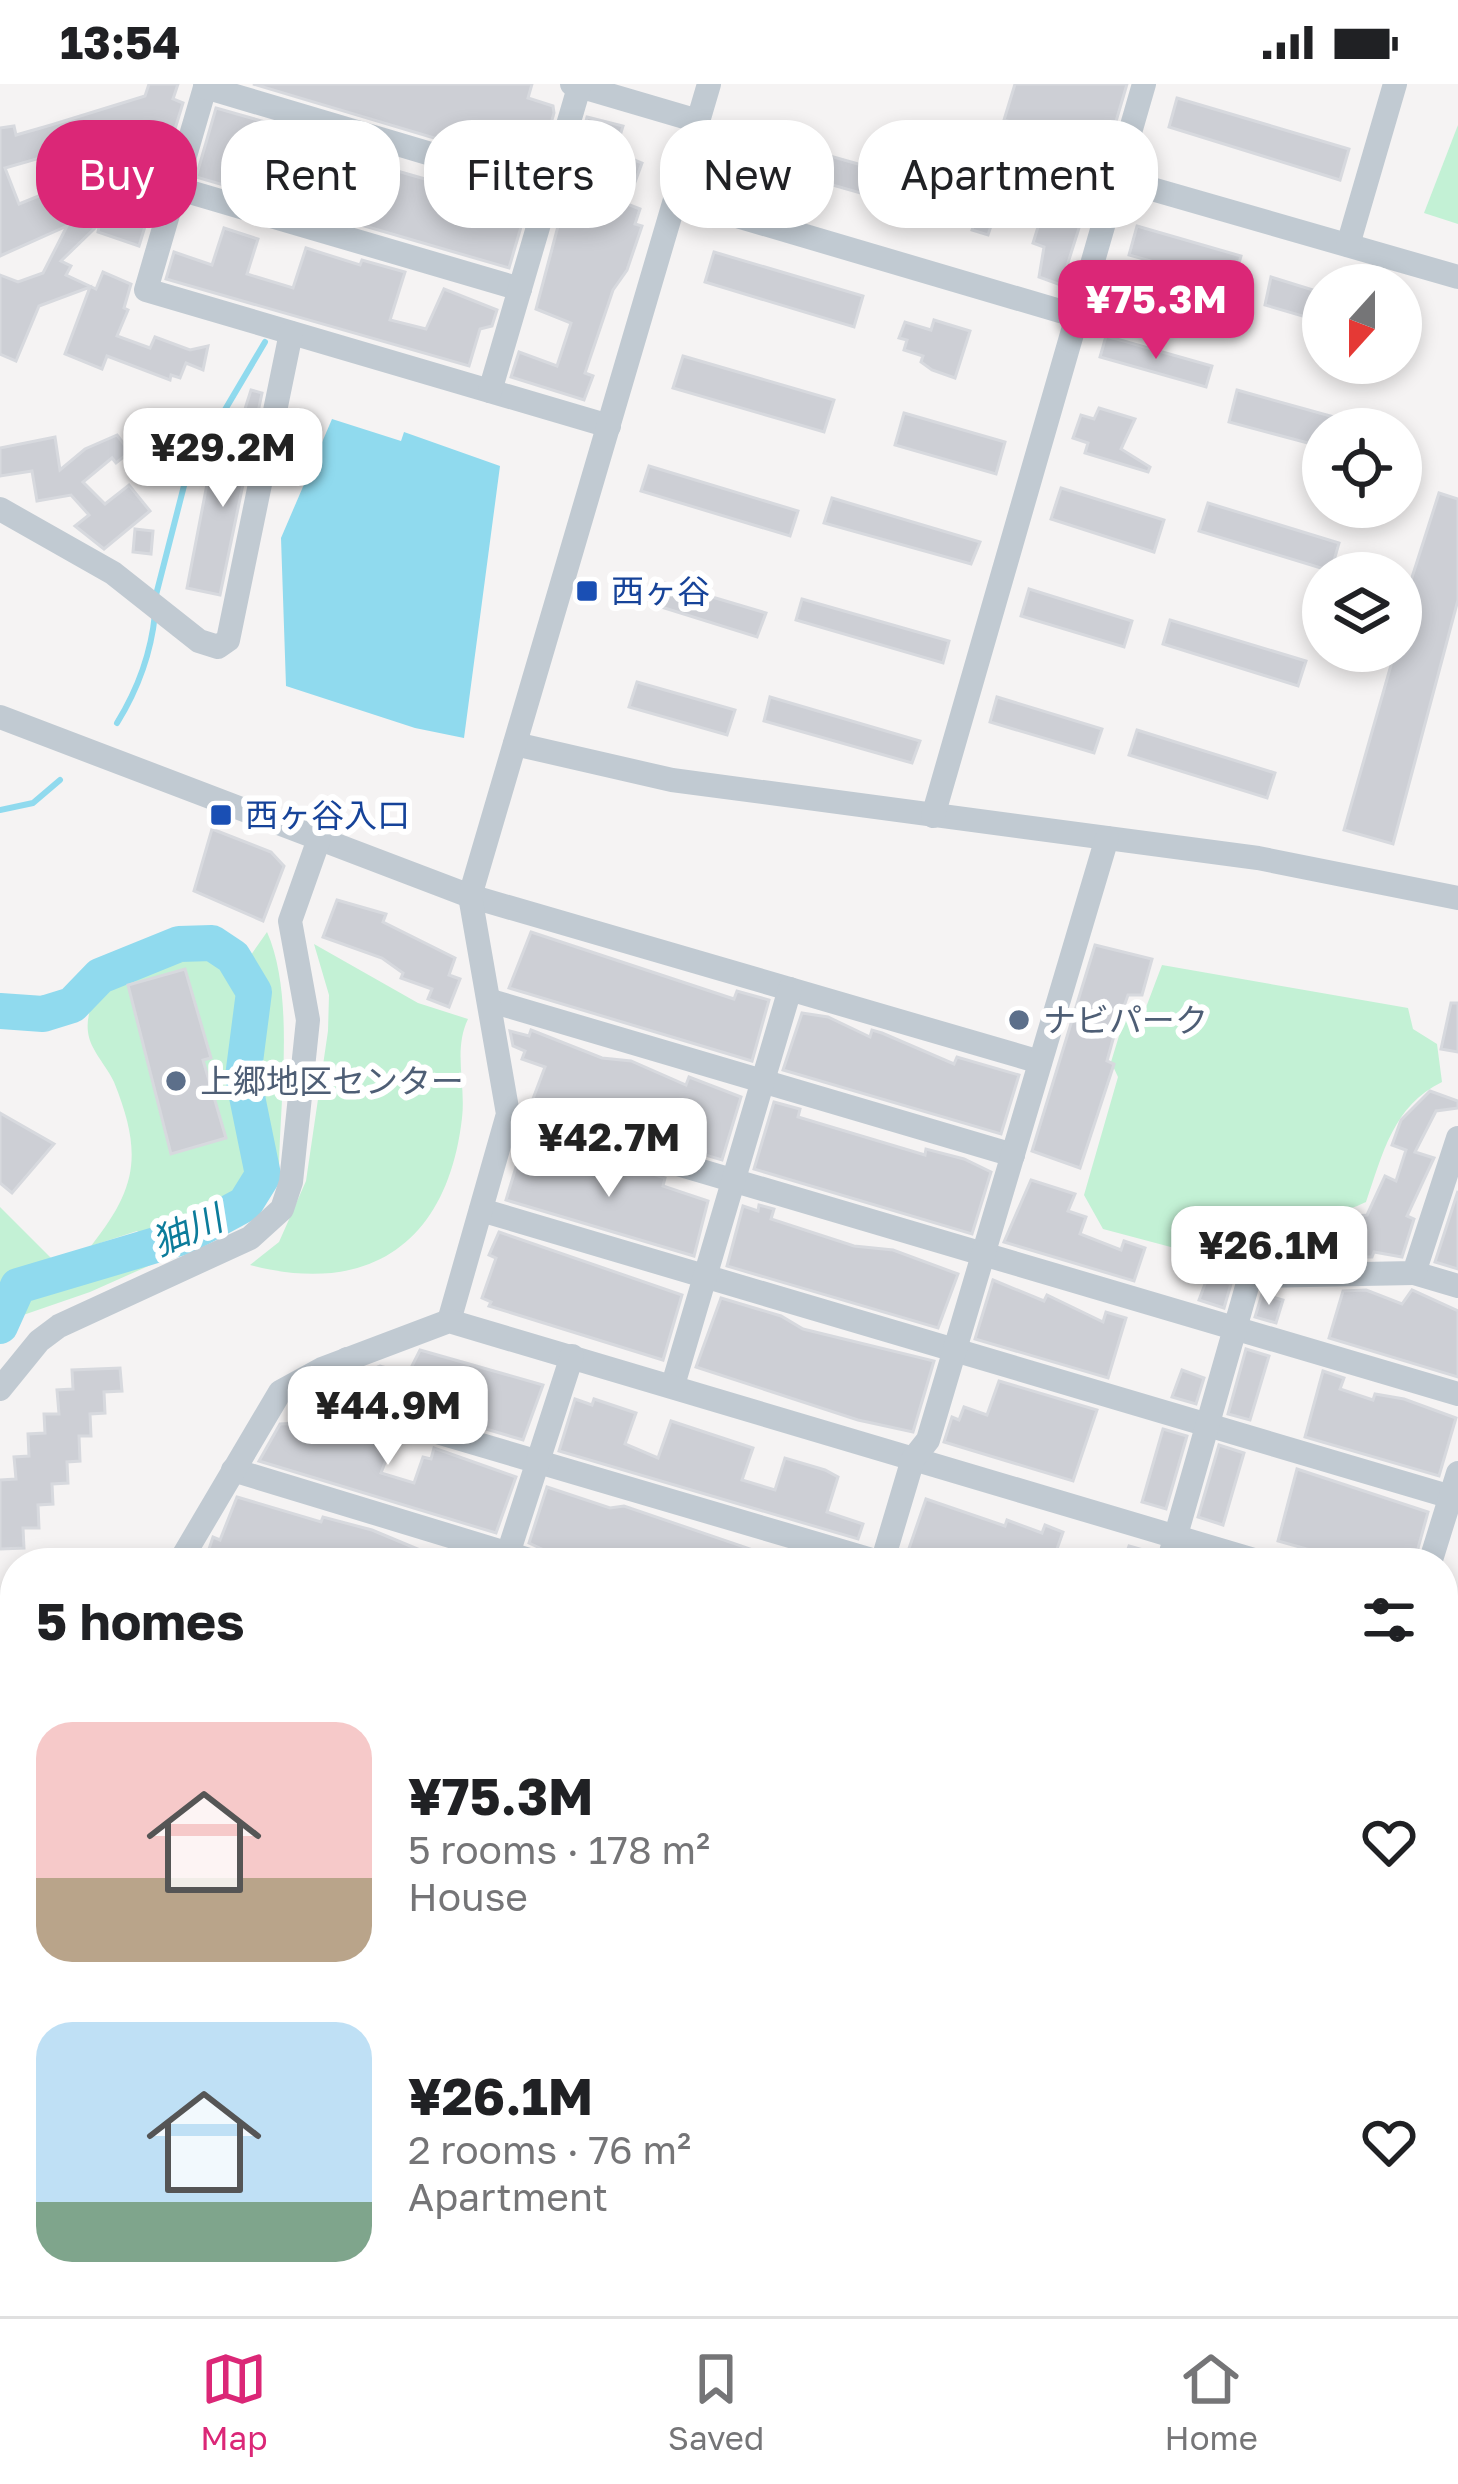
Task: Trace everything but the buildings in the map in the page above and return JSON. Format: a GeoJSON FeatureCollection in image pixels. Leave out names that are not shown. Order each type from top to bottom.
{"type":"FeatureCollection","features":[{"type":"Feature","properties":{"kind":"street"},"geometry":{"type":"LineString","coordinates":[[698,120],[709,84]]}},
{"type":"Feature","properties":{"kind":"street"},"geometry":{"type":"LineString","coordinates":[[1134,120],[1144,84]]}},
{"type":"Feature","properties":{"kind":"street"},"geometry":{"type":"LineString","coordinates":[[1348,245],[1396,84]]}},
{"type":"Feature","properties":{"kind":"street"},"geometry":{"type":"LineString","coordinates":[[196,120],[206,85],[424,151]]}},
{"type":"Feature","properties":{"kind":"street"},"geometry":{"type":"LineString","coordinates":[[568,120],[577,85],[695,120]]}},
{"type":"Feature","properties":{"kind":"street"},"geometry":{"type":"LineString","coordinates":[[1158,191],[1458,277]]}},
{"type":"Feature","properties":{"kind":"street"},"geometry":{"type":"LineString","coordinates":[[197,194],[520,289]]}},
{"type":"Feature","properties":{"kind":"street"},"geometry":{"type":"LineString","coordinates":[[164,228],[146,290],[609,426]]}},
{"type":"Feature","properties":{"kind":"street"},"geometry":{"type":"LineString","coordinates":[[490,391],[538,228]]}},
{"type":"Feature","properties":{"kind":"street"},"geometry":{"type":"LineString","coordinates":[[449,1321],[508,1114],[470,896],[667,228]]}},
{"type":"Feature","properties":{"kind":"street"},"geometry":{"type":"LineString","coordinates":[[778,228],[1077,316]]}},
{"type":"Feature","properties":{"kind":"street"},"geometry":{"type":"LineString","coordinates":[[933,816],[1103,228]]}},
{"type":"Feature","properties":{"kind":"street"},"geometry":{"type":"LineString","coordinates":[[0,509],[113,573],[199,641],[218,647],[228,640],[291,333]]}},
{"type":"Feature","properties":{"kind":"street"},"geometry":{"type":"LineString","coordinates":[[0,717],[470,896],[1040,1062]]}},
{"type":"Feature","properties":{"kind":"street"},"geometry":{"type":"LineString","coordinates":[[515,744],[672,780],[1317,868],[1458,898]]}},
{"type":"Feature","properties":{"kind":"street"},"geometry":{"type":"LineString","coordinates":[[0,1389],[39,1340],[59,1326],[260,1231],[288,1195],[308,1021],[290,921],[319,838]]}},
{"type":"Feature","properties":{"kind":"street"},"geometry":{"type":"LineString","coordinates":[[886,1548],[913,1459],[928,1440],[1107,838]]}},
{"type":"Feature","properties":{"kind":"street"},"geometry":{"type":"LineString","coordinates":[[673,1385],[790,989]]}},
{"type":"Feature","properties":{"kind":"street"},"geometry":{"type":"LineString","coordinates":[[491,1001],[1013,1155]]}},
{"type":"Feature","properties":{"kind":"street"},"geometry":{"type":"LineString","coordinates":[[508,1114],[1458,1394]]}},
{"type":"Feature","properties":{"kind":"street"},"geometry":{"type":"LineString","coordinates":[[1414,1273],[1458,1138]]}},
{"type":"Feature","properties":{"kind":"street"},"geometry":{"type":"LineString","coordinates":[[481,1210],[1208,1426],[1456,1489],[1435,1548]]}},
{"type":"Feature","properties":{"kind":"street"},"geometry":{"type":"LineString","coordinates":[[1172,1548],[1250,1276],[1414,1273],[1458,1286]]}},
{"type":"Feature","properties":{"kind":"street"},"geometry":{"type":"LineString","coordinates":[[187,1548],[280,1392],[347,1359],[449,1321],[1213,1548]]}},
{"type":"Feature","properties":{"kind":"street"},"geometry":{"type":"LineString","coordinates":[[510,1548],[572,1356]]}},
{"type":"Feature","properties":{"kind":"street"},"geometry":{"type":"LineString","coordinates":[[347,1359],[368,1412],[830,1548]]}},
{"type":"Feature","properties":{"kind":"street"},"geometry":{"type":"LineString","coordinates":[[233,1470],[476,1548]]}},
{"type":"Feature","properties":{"kind":"green space"},"geometry":{"type":"Polygon","coordinates":[[[1458,125],[1458,224],[1424,213],[1458,125]]]}},
{"type":"Feature","properties":{"kind":"green space"},"geometry":{"type":"Polygon","coordinates":[[[267,932],[276,957],[283,1016],[279,1168],[261,1144],[252,1119],[252,1017],[241,969],[267,932]]]}},
{"type":"Feature","properties":{"kind":"green space"},"geometry":{"type":"Polygon","coordinates":[[[314,944],[418,1003],[468,1019],[461,1043],[463,1105],[454,1161],[421,1227],[396,1250],[367,1265],[332,1273],[293,1273],[250,1265],[279,1242],[306,1181],[328,1031],[329,995],[314,944]]]}},
{"type":"Feature","properties":{"kind":"green space"},"geometry":{"type":"Polygon","coordinates":[[[210,953],[229,967],[247,1002],[239,1039],[241,1085],[255,1180],[240,1195],[145,1236],[137,1231],[91,1246],[126,1188],[132,1150],[114,1082],[89,1039],[90,1013],[98,996],[131,972],[173,958],[210,953]]]}},
{"type":"Feature","properties":{"kind":"green space"},"geometry":{"type":"Polygon","coordinates":[[[1162,965],[1408,1008],[1413,1029],[1437,1044],[1442,1082],[1425,1092],[1401,1118],[1366,1202],[1342,1211],[1240,1226],[1182,1250],[1103,1229],[1084,1195],[1118,1077],[1111,1062],[1126,1013],[1145,1010],[1162,965]]]}},
{"type":"Feature","properties":{"kind":"green space"},"geometry":{"type":"Polygon","coordinates":[[[0,1207],[53,1260],[182,1251],[90,1292],[0,1323],[0,1207]]]}},
{"type":"Feature","properties":{"kind":"water"},"geometry":{"type":"Polygon","coordinates":[[[332,419],[401,441],[404,432],[500,466],[464,738],[415,728],[286,686],[281,538],[332,419]]]}},
{"type":"Feature","properties":{"kind":"waterway"},"geometry":{"type":"LineString","coordinates":[[156,595],[187,474],[265,342]]}},
{"type":"Feature","properties":{"kind":"waterway"},"geometry":{"type":"LineString","coordinates":[[117,723],[142,671],[155,614]]}},
{"type":"Feature","properties":{"kind":"waterway"},"geometry":{"type":"LineString","coordinates":[[0,810],[33,803],[60,780]]}},
{"type":"Feature","properties":{"kind":"waterway","name":"㹨川"},"geometry":{"type":"LineString","coordinates":[[0,1011],[43,1014],[72,1005],[100,976],[179,944],[212,943],[233,957],[254,992],[243,1077],[263,1175],[245,1204],[186,1236],[18,1286],[0,1326]]}},
{"type":"Feature","properties":{"kind":"place","name":"西ヶ谷"},"geometry":{"type":"Point","coordinates":[587,591]}},
{"type":"Feature","properties":{"kind":"place","name":"西ヶ谷入口"},"geometry":{"type":"Point","coordinates":[221,815]}},
{"type":"Feature","properties":{"kind":"place","name":"ナビパーク"},"geometry":{"type":"Point","coordinates":[1019,1020]}},
{"type":"Feature","properties":{"kind":"place","name":"上郷地区センター"},"geometry":{"type":"Point","coordinates":[176,1081]}}]}
